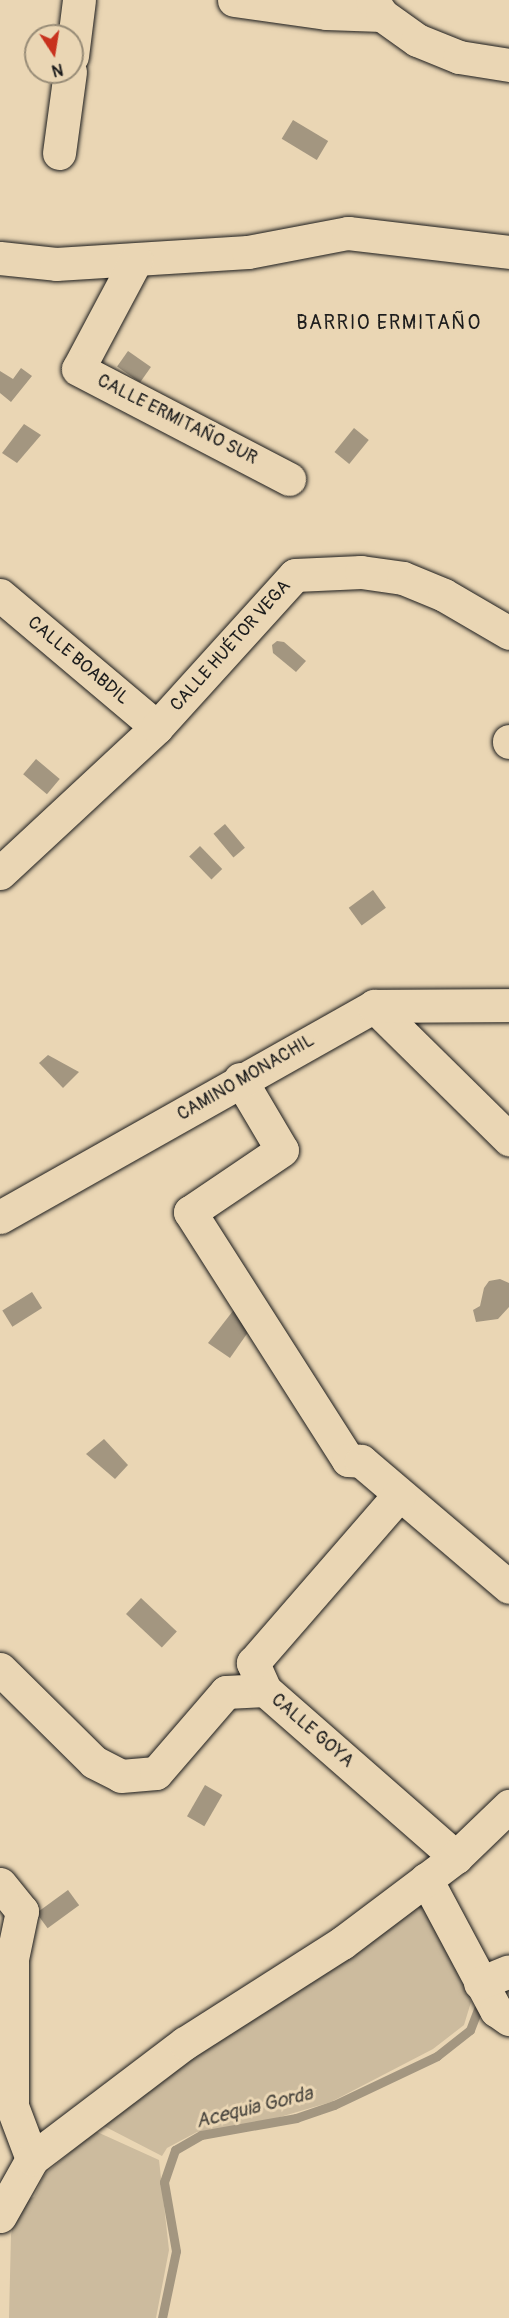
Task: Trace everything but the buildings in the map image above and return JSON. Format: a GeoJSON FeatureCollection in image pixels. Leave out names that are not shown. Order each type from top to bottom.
{"type":"FeatureCollection","features":[{"type":"Feature","properties":{"kind":"street"},"geometry":{"type":"LineString","coordinates":[[76,24],[79,0]]}},
{"type":"Feature","properties":{"kind":"street"},"geometry":{"type":"LineString","coordinates":[[234,0],[326,14],[377,8],[417,40],[459,57],[509,65]]}},
{"type":"Feature","properties":{"kind":"street"},"geometry":{"type":"LineString","coordinates":[[59,153],[68,84]]}},
{"type":"Feature","properties":{"kind":"street"},"geometry":{"type":"LineString","coordinates":[[0,258],[56,264],[248,252],[348,233],[509,252]]}},
{"type":"Feature","properties":{"kind":"street","name":"CALLE ERMITAÑO SUR"},"geometry":{"type":"LineString","coordinates":[[136,260],[78,369],[289,479]]}},
{"type":"Feature","properties":{"kind":"street","name":"CALLE HUÉTOR VEGA"},"geometry":{"type":"LineString","coordinates":[[2,866],[157,727],[295,575],[361,573],[403,578],[454,600],[509,633]]}},
{"type":"Feature","properties":{"kind":"street","name":"CALLE BOABDIL"},"geometry":{"type":"LineString","coordinates":[[0,595],[157,727]]}},
{"type":"Feature","properties":{"kind":"street","name":"CAMINO MONACHIL"},"geometry":{"type":"LineString","coordinates":[[3,1210],[374,1006],[509,1005]]}},
{"type":"Feature","properties":{"kind":"street"},"geometry":{"type":"LineString","coordinates":[[374,1006],[509,1139]]}},
{"type":"Feature","properties":{"kind":"street"},"geometry":{"type":"LineString","coordinates":[[240,1079],[282,1150],[190,1212],[348,1460],[361,1461],[509,1587]]}},
{"type":"Feature","properties":{"kind":"street"},"geometry":{"type":"LineString","coordinates":[[265,1690],[253,1663],[399,1495]]}},
{"type":"Feature","properties":{"kind":"street","name":"CALLE GOYA"},"geometry":{"type":"LineString","coordinates":[[0,1669],[94,1762],[121,1776],[156,1773],[226,1692],[265,1690],[456,1857]]}},
{"type":"Feature","properties":{"kind":"street"},"geometry":{"type":"LineString","coordinates":[[0,2216],[32,2159],[185,2043],[342,1942],[456,1857],[509,1806]]}},
{"type":"Feature","properties":{"kind":"street"},"geometry":{"type":"LineString","coordinates":[[426,1879],[495,1977],[496,2010],[509,2019]]}},
{"type":"Feature","properties":{"kind":"street"},"geometry":{"type":"LineString","coordinates":[[0,1884],[22,1911],[12,1959],[12,2106],[32,2159]]}},
{"type":"Feature","properties":{"kind":"shaded area"},"geometry":{"type":"Polygon","coordinates":[[[293,120],[328,141],[317,160],[282,139],[293,120]]]}},
{"type":"Feature","properties":{"kind":"shaded area"},"geometry":{"type":"Polygon","coordinates":[[[128,351],[151,367],[140,383],[117,367],[128,351]]]}},
{"type":"Feature","properties":{"kind":"shaded area"},"geometry":{"type":"Polygon","coordinates":[[[21,368],[32,376],[11,402],[0,393],[0,371],[13,379],[21,368]]]}},
{"type":"Feature","properties":{"kind":"shaded area"},"geometry":{"type":"Polygon","coordinates":[[[24,424],[41,435],[17,463],[2,453],[24,424]]]}},
{"type":"Feature","properties":{"kind":"shaded area"},"geometry":{"type":"Polygon","coordinates":[[[354,428],[369,440],[349,464],[334,452],[354,428]]]}},
{"type":"Feature","properties":{"kind":"shaded area"},"geometry":{"type":"Polygon","coordinates":[[[277,641],[284,642],[306,661],[296,672],[273,653],[272,645],[277,641]]]}},
{"type":"Feature","properties":{"kind":"shaded area"},"geometry":{"type":"Polygon","coordinates":[[[36,759],[60,779],[47,794],[23,774],[36,759]]]}},
{"type":"Feature","properties":{"kind":"shaded area"},"geometry":{"type":"Polygon","coordinates":[[[225,824],[245,848],[233,857],[214,834],[225,824]]]}},
{"type":"Feature","properties":{"kind":"shaded area"},"geometry":{"type":"Polygon","coordinates":[[[200,846],[222,869],[211,879],[189,856],[200,846]]]}},
{"type":"Feature","properties":{"kind":"shaded area"},"geometry":{"type":"Polygon","coordinates":[[[373,890],[386,908],[362,925],[349,908],[373,890]]]}},
{"type":"Feature","properties":{"kind":"shaded area"},"geometry":{"type":"Polygon","coordinates":[[[48,1055],[79,1072],[63,1088],[39,1063],[48,1055]]]}},
{"type":"Feature","properties":{"kind":"shaded area"},"geometry":{"type":"Polygon","coordinates":[[[500,1279],[509,1283],[509,1307],[498,1319],[476,1322],[473,1310],[480,1306],[484,1288],[489,1281],[500,1279]]]}},
{"type":"Feature","properties":{"kind":"shaded area"},"geometry":{"type":"Polygon","coordinates":[[[32,1292],[42,1308],[12,1327],[2,1311],[32,1292]]]}},
{"type":"Feature","properties":{"kind":"shaded area"},"geometry":{"type":"Polygon","coordinates":[[[236,1307],[251,1328],[230,1358],[208,1343],[236,1307]]]}},
{"type":"Feature","properties":{"kind":"shaded area"},"geometry":{"type":"Polygon","coordinates":[[[104,1439],[128,1465],[115,1479],[86,1454],[104,1439]]]}},
{"type":"Feature","properties":{"kind":"shaded area"},"geometry":{"type":"Polygon","coordinates":[[[141,1598],[177,1631],[162,1648],[126,1614],[141,1598]]]}},
{"type":"Feature","properties":{"kind":"shaded area"},"geometry":{"type":"Polygon","coordinates":[[[205,1785],[222,1795],[204,1826],[187,1816],[205,1785]]]}},
{"type":"Feature","properties":{"kind":"shaded area"},"geometry":{"type":"Polygon","coordinates":[[[68,1890],[79,1905],[48,1928],[36,1913],[68,1890]]]}},
{"type":"Feature","properties":{"kind":"shaded area"},"geometry":{"type":"Polygon","coordinates":[[[427,1900],[471,2002],[464,2025],[433,2049],[331,2102],[263,2122],[197,2132],[167,2148],[162,2156],[98,2123],[427,1900]]]}},
{"type":"Feature","properties":{"kind":"shaded area"},"geometry":{"type":"Polygon","coordinates":[[[95,2131],[159,2160],[169,2250],[156,2318],[9,2318],[11,2235],[18,2202],[34,2197],[44,2175],[95,2131]]]}},
{"type":"Feature","properties":{"kind":"waterway","name":"Acequia Gorda"},"geometry":{"type":"LineString","coordinates":[[162,2318],[176,2251],[164,2182],[175,2150],[201,2135],[296,2118],[334,2105],[437,2056],[470,2030],[479,2007]]}},
{"type":"Feature","properties":{"kind":"district","name":"BARRIO ERMITAÑO"},"geometry":{"type":"Point","coordinates":[389,322]}}]}
